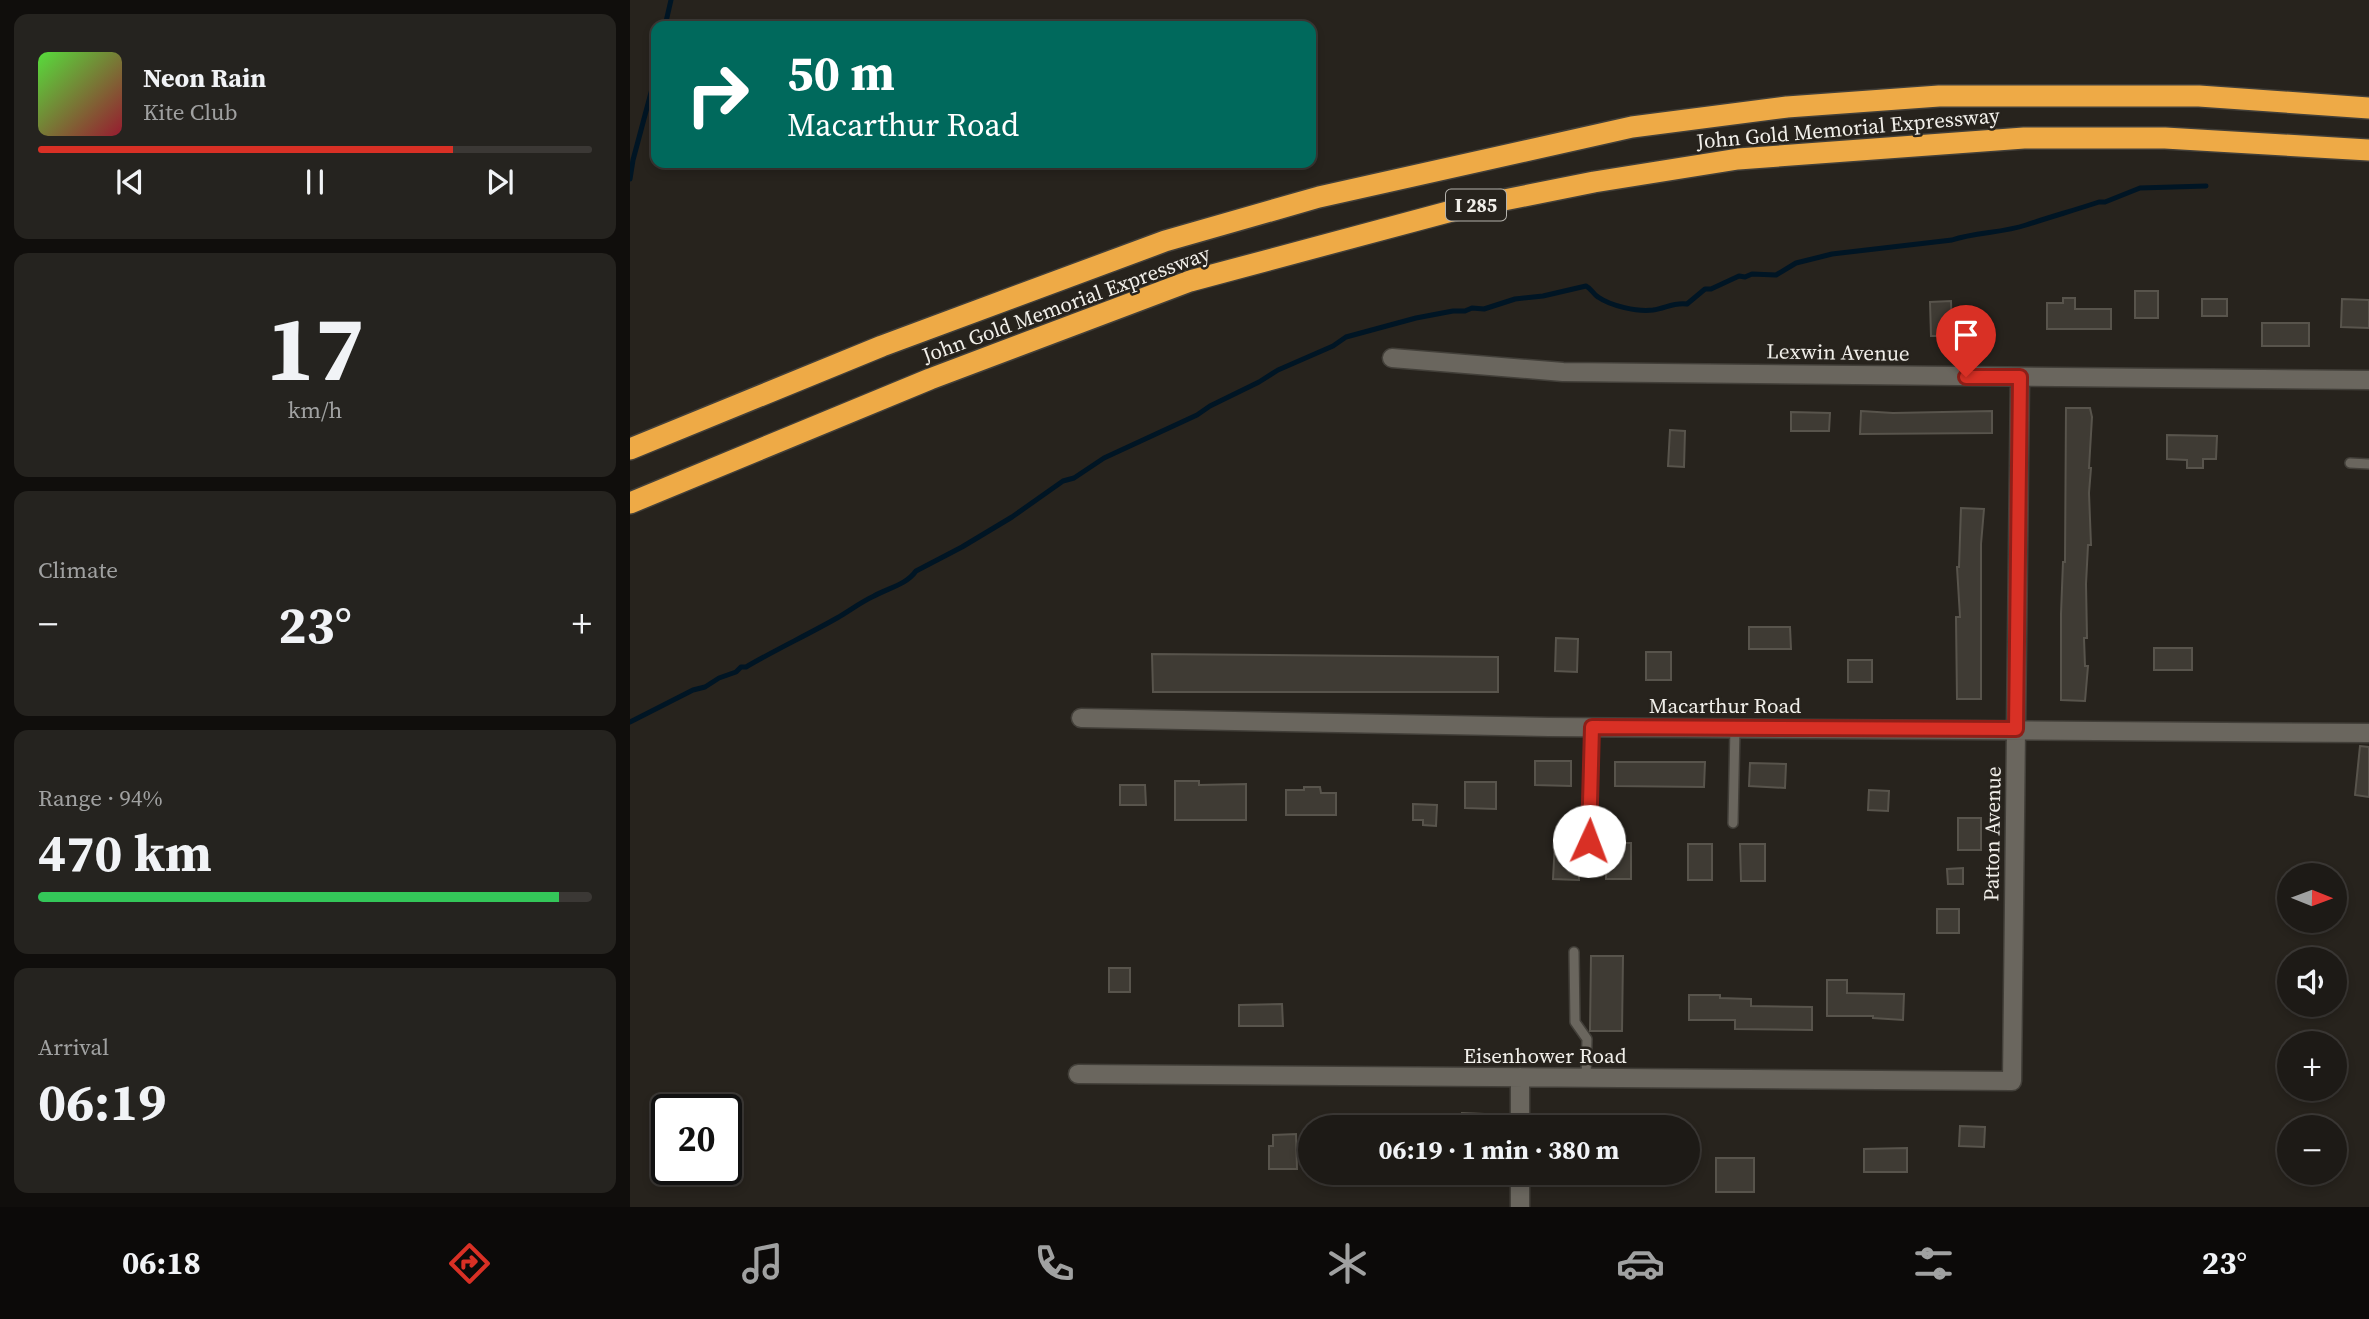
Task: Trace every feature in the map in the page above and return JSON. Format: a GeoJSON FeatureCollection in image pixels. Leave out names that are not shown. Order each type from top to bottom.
{"type":"FeatureCollection","features":[{"type":"Feature","properties":{"kind":"highway","name":"John Gold Memorial Expressway"},"geometry":{"type":"LineString","coordinates":[[630,449],[882,346],[1166,241],[1319,197],[1633,127],[1787,107],[1939,96],[2199,96],[2369,108]]}},
{"type":"Feature","properties":{"kind":"highway","name":"John Gold Memorial Expressway"},"geometry":{"type":"LineString","coordinates":[[630,503],[930,379],[1190,281],[1459,209],[1594,182],[1738,159],[2010,139],[2165,138],[2369,150]]}},
{"type":"Feature","properties":{"kind":"street","name":"Lexwin Avenue"},"geometry":{"type":"LineString","coordinates":[[1392,358],[1563,372],[2369,380]]}},
{"type":"Feature","properties":{"kind":"street","name":"Patton Avenue"},"geometry":{"type":"LineString","coordinates":[[2012,1081],[2020,377]]}},
{"type":"Feature","properties":{"kind":"street","name":"Macarthur Road"},"geometry":{"type":"LineString","coordinates":[[1081,718],[1592,727],[2369,733]]}},
{"type":"Feature","properties":{"kind":"street","name":"Eisenhower Road"},"geometry":{"type":"LineString","coordinates":[[1078,1074],[2012,1081]]}},
{"type":"Feature","properties":{"kind":"street"},"geometry":{"type":"LineString","coordinates":[[1520,1077],[1520,1115]]}},
{"type":"Feature","properties":{"kind":"street"},"geometry":{"type":"LineString","coordinates":[[1520,1185],[1520,1207]]}},
{"type":"Feature","properties":{"kind":"lane"},"geometry":{"type":"LineString","coordinates":[[2350,463],[2369,464]]}},
{"type":"Feature","properties":{"kind":"lane"},"geometry":{"type":"LineString","coordinates":[[1589,841],[1592,727]]}},
{"type":"Feature","properties":{"kind":"lane"},"geometry":{"type":"LineString","coordinates":[[1733,823],[1735,728]]}},
{"type":"Feature","properties":{"kind":"lane"},"geometry":{"type":"LineString","coordinates":[[1574,952],[1575,1022],[1587,1039],[1586,1078]]}},
{"type":"Feature","properties":{"kind":"building"},"geometry":{"type":"Polygon","coordinates":[[[2135,291],[2158,291],[2158,318],[2135,318],[2135,291]]]}},
{"type":"Feature","properties":{"kind":"building"},"geometry":{"type":"Polygon","coordinates":[[[2063,298],[2075,298],[2075,309],[2111,309],[2111,329],[2047,329],[2047,303],[2063,303],[2063,298]]]}},
{"type":"Feature","properties":{"kind":"building"},"geometry":{"type":"Polygon","coordinates":[[[2202,299],[2227,299],[2227,316],[2202,316],[2202,299]]]}},
{"type":"Feature","properties":{"kind":"building"},"geometry":{"type":"Polygon","coordinates":[[[2342,299],[2369,300],[2369,328],[2341,327],[2342,299]]]}},
{"type":"Feature","properties":{"kind":"building"},"geometry":{"type":"Polygon","coordinates":[[[1951,301],[1952,336],[1931,336],[1930,302],[1951,301]]]}},
{"type":"Feature","properties":{"kind":"building"},"geometry":{"type":"Polygon","coordinates":[[[2262,323],[2309,323],[2309,346],[2262,346],[2262,323]]]}},
{"type":"Feature","properties":{"kind":"building"},"geometry":{"type":"Polygon","coordinates":[[[2066,408],[2090,408],[2092,417],[2089,468],[2091,545],[2088,545],[2086,584],[2087,638],[2084,638],[2085,666],[2088,666],[2085,701],[2061,700],[2066,408]]]}},
{"type":"Feature","properties":{"kind":"building"},"geometry":{"type":"Polygon","coordinates":[[[1861,411],[1992,411],[1992,433],[1860,434],[1861,411]]]}},
{"type":"Feature","properties":{"kind":"building"},"geometry":{"type":"Polygon","coordinates":[[[1791,412],[1830,413],[1829,431],[1791,431],[1791,412]]]}},
{"type":"Feature","properties":{"kind":"building"},"geometry":{"type":"Polygon","coordinates":[[[1670,430],[1685,431],[1684,467],[1668,466],[1670,430]]]}},
{"type":"Feature","properties":{"kind":"building"},"geometry":{"type":"Polygon","coordinates":[[[2167,435],[2217,436],[2216,459],[2203,459],[2203,468],[2187,468],[2187,460],[2167,459],[2167,435]]]}},
{"type":"Feature","properties":{"kind":"building"},"geometry":{"type":"Polygon","coordinates":[[[1961,508],[1984,509],[1981,544],[1981,699],[1957,699],[1956,617],[1960,617],[1957,567],[1961,508]]]}},
{"type":"Feature","properties":{"kind":"building"},"geometry":{"type":"Polygon","coordinates":[[[1749,627],[1790,627],[1791,649],[1749,649],[1749,627]]]}},
{"type":"Feature","properties":{"kind":"building"},"geometry":{"type":"Polygon","coordinates":[[[1556,638],[1578,639],[1577,672],[1555,671],[1556,638]]]}},
{"type":"Feature","properties":{"kind":"building"},"geometry":{"type":"Polygon","coordinates":[[[2154,648],[2192,648],[2192,670],[2154,670],[2154,648]]]}},
{"type":"Feature","properties":{"kind":"building"},"geometry":{"type":"Polygon","coordinates":[[[1646,652],[1671,652],[1671,680],[1646,680],[1646,652]]]}},
{"type":"Feature","properties":{"kind":"building"},"geometry":{"type":"Polygon","coordinates":[[[1152,654],[1498,657],[1498,692],[1153,692],[1152,654]]]}},
{"type":"Feature","properties":{"kind":"building"},"geometry":{"type":"Polygon","coordinates":[[[1848,660],[1872,660],[1872,682],[1848,682],[1848,660]]]}},
{"type":"Feature","properties":{"kind":"building"},"geometry":{"type":"Polygon","coordinates":[[[2360,746],[2369,747],[2369,797],[2355,795],[2360,746]]]}},
{"type":"Feature","properties":{"kind":"building"},"geometry":{"type":"Polygon","coordinates":[[[1535,761],[1571,761],[1571,786],[1535,785],[1535,761]]]}},
{"type":"Feature","properties":{"kind":"building"},"geometry":{"type":"Polygon","coordinates":[[[1615,762],[1705,762],[1704,787],[1615,786],[1615,762]]]}},
{"type":"Feature","properties":{"kind":"building"},"geometry":{"type":"Polygon","coordinates":[[[1750,763],[1786,764],[1785,788],[1749,786],[1750,763]]]}},
{"type":"Feature","properties":{"kind":"building"},"geometry":{"type":"Polygon","coordinates":[[[1175,781],[1199,781],[1199,785],[1246,784],[1246,820],[1175,820],[1175,781]]]}},
{"type":"Feature","properties":{"kind":"building"},"geometry":{"type":"Polygon","coordinates":[[[1465,782],[1496,782],[1496,809],[1465,808],[1465,782]]]}},
{"type":"Feature","properties":{"kind":"building"},"geometry":{"type":"Polygon","coordinates":[[[1120,785],[1145,785],[1146,805],[1120,805],[1120,785]]]}},
{"type":"Feature","properties":{"kind":"building"},"geometry":{"type":"Polygon","coordinates":[[[1304,787],[1320,787],[1321,793],[1336,793],[1336,815],[1286,815],[1286,790],[1304,790],[1304,787]]]}},
{"type":"Feature","properties":{"kind":"building"},"geometry":{"type":"Polygon","coordinates":[[[1869,790],[1889,791],[1888,811],[1868,810],[1869,790]]]}},
{"type":"Feature","properties":{"kind":"building"},"geometry":{"type":"Polygon","coordinates":[[[1413,804],[1437,805],[1436,826],[1423,825],[1423,820],[1413,820],[1413,804]]]}},
{"type":"Feature","properties":{"kind":"building"},"geometry":{"type":"Polygon","coordinates":[[[1958,818],[1981,818],[1981,850],[1958,850],[1958,818]]]}},
{"type":"Feature","properties":{"kind":"building"},"geometry":{"type":"Polygon","coordinates":[[[1555,842],[1578,843],[1579,880],[1553,879],[1555,842]]]}},
{"type":"Feature","properties":{"kind":"building"},"geometry":{"type":"Polygon","coordinates":[[[1607,843],[1631,843],[1631,879],[1606,879],[1607,843]]]}},
{"type":"Feature","properties":{"kind":"building"},"geometry":{"type":"Polygon","coordinates":[[[1688,844],[1712,844],[1712,880],[1688,880],[1688,844]]]}},
{"type":"Feature","properties":{"kind":"building"},"geometry":{"type":"Polygon","coordinates":[[[1740,844],[1765,844],[1765,881],[1741,881],[1740,844]]]}},
{"type":"Feature","properties":{"kind":"building"},"geometry":{"type":"Polygon","coordinates":[[[1963,868],[1963,884],[1948,884],[1947,869],[1963,868]]]}},
{"type":"Feature","properties":{"kind":"building"},"geometry":{"type":"Polygon","coordinates":[[[1937,909],[1959,909],[1959,933],[1937,933],[1937,909]]]}},
{"type":"Feature","properties":{"kind":"building"},"geometry":{"type":"Polygon","coordinates":[[[1591,956],[1623,956],[1622,1031],[1590,1031],[1591,956]]]}},
{"type":"Feature","properties":{"kind":"building"},"geometry":{"type":"Polygon","coordinates":[[[1109,968],[1130,968],[1130,992],[1109,992],[1109,968]]]}},
{"type":"Feature","properties":{"kind":"building"},"geometry":{"type":"Polygon","coordinates":[[[1827,980],[1847,980],[1847,993],[1904,994],[1903,1020],[1873,1016],[1827,1016],[1827,980]]]}},
{"type":"Feature","properties":{"kind":"building"},"geometry":{"type":"Polygon","coordinates":[[[1689,995],[1751,999],[1751,1006],[1812,1007],[1812,1030],[1735,1029],[1735,1020],[1689,1020],[1689,995]]]}},
{"type":"Feature","properties":{"kind":"building"},"geometry":{"type":"Polygon","coordinates":[[[1282,1004],[1283,1026],[1239,1026],[1239,1005],[1282,1004]]]}},
{"type":"Feature","properties":{"kind":"building"},"geometry":{"type":"Polygon","coordinates":[[[1462,1113],[1484,1114],[1484,1115],[1462,1113]]]}},
{"type":"Feature","properties":{"kind":"building"},"geometry":{"type":"Polygon","coordinates":[[[1960,1126],[1985,1127],[1984,1147],[1959,1146],[1960,1126]]]}},
{"type":"Feature","properties":{"kind":"building"},"geometry":{"type":"Polygon","coordinates":[[[1296,1134],[1297,1169],[1269,1169],[1269,1146],[1273,1146],[1273,1135],[1296,1134]]]}},
{"type":"Feature","properties":{"kind":"building"},"geometry":{"type":"Polygon","coordinates":[[[1907,1148],[1907,1172],[1864,1172],[1864,1149],[1907,1148]]]}},
{"type":"Feature","properties":{"kind":"building"},"geometry":{"type":"Polygon","coordinates":[[[1716,1158],[1754,1158],[1754,1192],[1716,1192],[1716,1158]]]}},
{"type":"Feature","properties":{"kind":"waterway"},"geometry":{"type":"LineString","coordinates":[[666,21],[671,0]]}},
{"type":"Feature","properties":{"kind":"waterway"},"geometry":{"type":"LineString","coordinates":[[630,179],[651,93]]}},
{"type":"Feature","properties":{"kind":"waterway"},"geometry":{"type":"LineString","coordinates":[[630,722],[736,672],[741,667],[746,667],[869,598],[902,583],[916,571],[1012,517],[1063,481],[1074,478],[1104,458],[1197,415],[1278,370],[1333,346],[1346,337],[1416,318],[1472,308],[1484,309],[1515,299],[1586,286],[1596,296],[1617,306],[1653,310],[1674,304],[1687,304],[1705,289],[1711,289],[1739,276],[1776,275],[1796,263],[1832,254],[1952,240],[2008,230],[2105,202],[2140,188],[2206,186]]}},
{"type":"Feature","properties":{"kind":"route"},"geometry":{"type":"LineString","coordinates":[[1589,841],[1592,727],[2016,729],[2020,377],[1966,377]]}}]}
